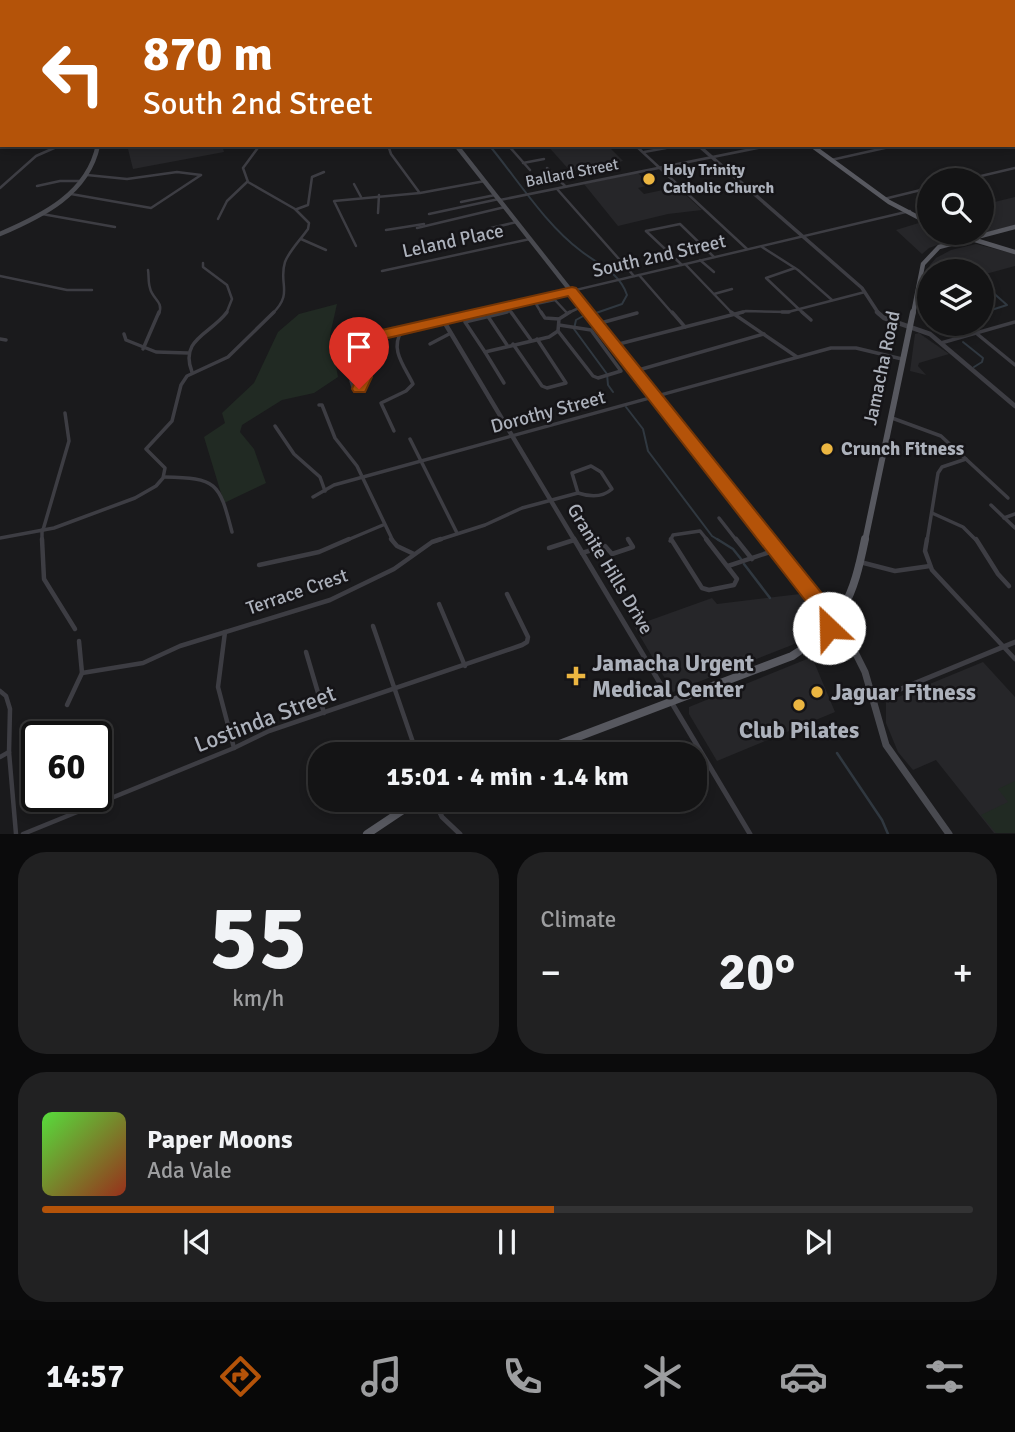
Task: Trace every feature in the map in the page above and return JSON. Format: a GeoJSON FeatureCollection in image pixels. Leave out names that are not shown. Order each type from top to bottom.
{"type":"FeatureCollection","features":[{"type":"Feature","properties":{"kind":"main road"},"geometry":{"type":"LineString","coordinates":[[0,234],[41,214],[70,193],[87,175],[97,158],[99,147]]}},
{"type":"Feature","properties":{"kind":"main road"},"geometry":{"type":"LineString","coordinates":[[458,147],[863,663],[874,700],[879,730],[893,759],[949,834]]}},
{"type":"Feature","properties":{"kind":"main road"},"geometry":{"type":"LineString","coordinates":[[817,147],[886,198],[917,215]]}},
{"type":"Feature","properties":{"kind":"main road"},"geometry":{"type":"LineString","coordinates":[[994,237],[1015,230]]}},
{"type":"Feature","properties":{"kind":"main road"},"geometry":{"type":"LineString","coordinates":[[994,235],[1015,230]]}},
{"type":"Feature","properties":{"kind":"main road"},"geometry":{"type":"LineString","coordinates":[[996,244],[1015,251]]}},
{"type":"Feature","properties":{"kind":"main road"},"geometry":{"type":"LineString","coordinates":[[937,250],[947,245]]}},
{"type":"Feature","properties":{"kind":"main road"},"geometry":{"type":"LineString","coordinates":[[937,250],[947,245]]}},
{"type":"Feature","properties":{"kind":"main road"},"geometry":{"type":"LineString","coordinates":[[994,245],[1015,251]]}},
{"type":"Feature","properties":{"kind":"main road","name":"Jamacha Road"},"geometry":{"type":"LineString","coordinates":[[564,742],[792,656],[816,642],[847,606],[855,586],[923,264],[937,250]]}},
{"type":"Feature","properties":{"kind":"main road"},"geometry":{"type":"LineString","coordinates":[[818,603],[847,606]]}},
{"type":"Feature","properties":{"kind":"main road"},"geometry":{"type":"LineString","coordinates":[[368,834],[400,812]]}},
{"type":"Feature","properties":{"kind":"street"},"geometry":{"type":"LineString","coordinates":[[0,188],[36,156],[56,147]]}},
{"type":"Feature","properties":{"kind":"street"},"geometry":{"type":"LineString","coordinates":[[164,477],[163,464],[147,453],[146,449],[172,421],[182,383],[192,372],[228,358],[282,304],[285,296],[285,262],[309,223],[295,209],[248,182],[243,168],[259,147]]}},
{"type":"Feature","properties":{"kind":"street"},"geometry":{"type":"LineString","coordinates":[[389,147],[419,193]]}},
{"type":"Feature","properties":{"kind":"street"},"geometry":{"type":"LineString","coordinates":[[509,147],[530,170]]}},
{"type":"Feature","properties":{"kind":"street"},"geometry":{"type":"LineString","coordinates":[[637,147],[747,249]]}},
{"type":"Feature","properties":{"kind":"street"},"geometry":{"type":"LineString","coordinates":[[700,147],[709,158],[865,292],[875,310],[884,318],[925,331],[1015,405]]}},
{"type":"Feature","properties":{"kind":"street","name":"Ballard Street"},"geometry":{"type":"LineString","coordinates":[[498,198],[762,147]]}},
{"type":"Feature","properties":{"kind":"street"},"geometry":{"type":"LineString","coordinates":[[833,159],[889,147]]}},
{"type":"Feature","properties":{"kind":"street"},"geometry":{"type":"LineString","coordinates":[[643,152],[666,148]]}},
{"type":"Feature","properties":{"kind":"street"},"geometry":{"type":"LineString","coordinates":[[523,163],[544,159]]}},
{"type":"Feature","properties":{"kind":"street"},"geometry":{"type":"LineString","coordinates":[[547,168],[565,186]]}},
{"type":"Feature","properties":{"kind":"street"},"geometry":{"type":"LineString","coordinates":[[994,173],[1015,168]]}},
{"type":"Feature","properties":{"kind":"street"},"geometry":{"type":"LineString","coordinates":[[70,193],[151,208],[201,175],[177,172],[127,180],[87,175]]}},
{"type":"Feature","properties":{"kind":"street"},"geometry":{"type":"LineString","coordinates":[[295,209],[308,205],[312,177],[324,172]]}},
{"type":"Feature","properties":{"kind":"street"},"geometry":{"type":"LineString","coordinates":[[37,186],[60,181],[82,181]]}},
{"type":"Feature","properties":{"kind":"street"},"geometry":{"type":"LineString","coordinates":[[356,246],[334,201],[419,193],[485,181]]}},
{"type":"Feature","properties":{"kind":"street"},"geometry":{"type":"LineString","coordinates":[[218,219],[227,201],[248,182]]}},
{"type":"Feature","properties":{"kind":"street"},"geometry":{"type":"LineString","coordinates":[[354,184],[361,197]]}},
{"type":"Feature","properties":{"kind":"street"},"geometry":{"type":"LineString","coordinates":[[556,188],[685,327]]}},
{"type":"Feature","properties":{"kind":"street"},"geometry":{"type":"LineString","coordinates":[[886,198],[917,191]]}},
{"type":"Feature","properties":{"kind":"street"},"geometry":{"type":"LineString","coordinates":[[378,213],[379,195]]}},
{"type":"Feature","properties":{"kind":"street"},"geometry":{"type":"LineString","coordinates":[[461,202],[498,198]]}},
{"type":"Feature","properties":{"kind":"street"},"geometry":{"type":"LineString","coordinates":[[429,214],[498,198]]}},
{"type":"Feature","properties":{"kind":"street","name":"Ballard Street"},"geometry":{"type":"LineString","coordinates":[[428,223],[506,207]]}},
{"type":"Feature","properties":{"kind":"street","name":"South 2nd Street"},"geometry":{"type":"LineString","coordinates":[[332,347],[908,211]]}},
{"type":"Feature","properties":{"kind":"street"},"geometry":{"type":"LineString","coordinates":[[41,214],[115,227]]}},
{"type":"Feature","properties":{"kind":"street"},"geometry":{"type":"LineString","coordinates":[[491,228],[517,222]]}},
{"type":"Feature","properties":{"kind":"street"},"geometry":{"type":"LineString","coordinates":[[386,230],[412,223],[428,223]]}},
{"type":"Feature","properties":{"kind":"street"},"geometry":{"type":"LineString","coordinates":[[417,228],[428,223]]}},
{"type":"Feature","properties":{"kind":"street"},"geometry":{"type":"LineString","coordinates":[[714,257],[680,224],[646,231],[734,314],[797,357]]}},
{"type":"Feature","properties":{"kind":"street"},"geometry":{"type":"LineString","coordinates":[[301,239],[326,250]]}},
{"type":"Feature","properties":{"kind":"street","name":"Leland Place"},"geometry":{"type":"LineString","coordinates":[[382,271],[530,239]]}},
{"type":"Feature","properties":{"kind":"street"},"geometry":{"type":"LineString","coordinates":[[762,247],[795,268],[832,300]]}},
{"type":"Feature","properties":{"kind":"street"},"geometry":{"type":"LineString","coordinates":[[700,261],[714,272]]}},
{"type":"Feature","properties":{"kind":"street"},"geometry":{"type":"LineString","coordinates":[[192,372],[187,359],[192,342],[226,314],[232,302],[229,288],[203,267],[203,263]]}},
{"type":"Feature","properties":{"kind":"street"},"geometry":{"type":"LineString","coordinates":[[795,268],[766,277],[811,320]]}},
{"type":"Feature","properties":{"kind":"street"},"geometry":{"type":"LineString","coordinates":[[143,349],[161,308],[159,301],[150,291],[148,271]]}},
{"type":"Feature","properties":{"kind":"street"},"geometry":{"type":"LineString","coordinates":[[0,276],[67,290],[92,290]]}},
{"type":"Feature","properties":{"kind":"street"},"geometry":{"type":"LineString","coordinates":[[714,294],[732,289]]}},
{"type":"Feature","properties":{"kind":"street"},"geometry":{"type":"LineString","coordinates":[[614,345],[734,314],[799,309],[865,292]]}},
{"type":"Feature","properties":{"kind":"street"},"geometry":{"type":"LineString","coordinates":[[567,313],[555,300],[536,304],[544,317],[559,319],[583,306]]}},
{"type":"Feature","properties":{"kind":"street"},"geometry":{"type":"LineString","coordinates":[[504,383],[465,323],[467,320],[507,310],[512,312],[531,340]]}},
{"type":"Feature","properties":{"kind":"street"},"geometry":{"type":"LineString","coordinates":[[597,324],[638,313]]}},
{"type":"Feature","properties":{"kind":"street"},"geometry":{"type":"LineString","coordinates":[[487,315],[508,346]]}},
{"type":"Feature","properties":{"kind":"street"},"geometry":{"type":"LineString","coordinates":[[485,352],[549,337],[558,328],[573,326],[591,330],[621,369],[609,375],[593,376],[558,328],[559,319]]}},
{"type":"Feature","properties":{"kind":"street","name":"Granite Hills Drive"},"geometry":{"type":"LineString","coordinates":[[443,320],[750,834]]}},
{"type":"Feature","properties":{"kind":"street"},"geometry":{"type":"LineString","coordinates":[[994,328],[1015,322]]}},
{"type":"Feature","properties":{"kind":"street"},"geometry":{"type":"LineString","coordinates":[[394,431],[382,403],[385,399],[404,393],[412,387],[412,381],[395,346],[397,336],[404,330]]}},
{"type":"Feature","properties":{"kind":"street"},"geometry":{"type":"LineString","coordinates":[[430,344],[451,333]]}},
{"type":"Feature","properties":{"kind":"street"},"geometry":{"type":"LineString","coordinates":[[124,334],[126,340],[143,349],[160,353],[188,353]]}},
{"type":"Feature","properties":{"kind":"street"},"geometry":{"type":"LineString","coordinates":[[635,372],[764,334]]}},
{"type":"Feature","properties":{"kind":"street"},"geometry":{"type":"LineString","coordinates":[[941,343],[966,336]]}},
{"type":"Feature","properties":{"kind":"street"},"geometry":{"type":"LineString","coordinates":[[980,336],[1015,365]]}},
{"type":"Feature","properties":{"kind":"street"},"geometry":{"type":"LineString","coordinates":[[364,374],[351,381],[354,390],[363,384],[364,374],[358,352],[366,339]]}},
{"type":"Feature","properties":{"kind":"street"},"geometry":{"type":"LineString","coordinates":[[513,344],[542,386],[550,387],[567,381],[537,339]]}},
{"type":"Feature","properties":{"kind":"street"},"geometry":{"type":"LineString","coordinates":[[0,340],[6,340]]}},
{"type":"Feature","properties":{"kind":"street","name":"Dorothy Street"},"geometry":{"type":"LineString","coordinates":[[313,497],[334,485],[840,346],[902,359]]}},
{"type":"Feature","properties":{"kind":"street"},"geometry":{"type":"LineString","coordinates":[[319,405],[322,405],[338,443],[352,458],[392,542],[414,554]]}},
{"type":"Feature","properties":{"kind":"street"},"geometry":{"type":"LineString","coordinates":[[65,413],[69,441],[42,530],[44,579],[75,629]]}},
{"type":"Feature","properties":{"kind":"street"},"geometry":{"type":"LineString","coordinates":[[890,418],[935,433],[1008,498]]}},
{"type":"Feature","properties":{"kind":"street"},"geometry":{"type":"LineString","coordinates":[[275,426],[281,429],[294,454],[320,477],[325,491]]}},
{"type":"Feature","properties":{"kind":"street"},"geometry":{"type":"LineString","coordinates":[[410,439],[457,533]]}},
{"type":"Feature","properties":{"kind":"street"},"geometry":{"type":"LineString","coordinates":[[966,459],[942,467],[938,473],[925,551],[929,566],[1015,659]]}},
{"type":"Feature","properties":{"kind":"street","name":"Terrace Crest"},"geometry":{"type":"LineString","coordinates":[[82,673],[136,666],[180,646],[330,600],[394,569],[432,542],[485,525],[522,508],[578,493],[596,496],[612,489],[599,469],[591,466],[572,473],[578,493]]}},
{"type":"Feature","properties":{"kind":"street"},"geometry":{"type":"LineString","coordinates":[[0,538],[42,530],[117,506],[147,492],[164,477],[204,479],[216,485],[221,493],[232,532]]}},
{"type":"Feature","properties":{"kind":"street"},"geometry":{"type":"LineString","coordinates":[[991,505],[1015,528]]}},
{"type":"Feature","properties":{"kind":"street"},"geometry":{"type":"LineString","coordinates":[[932,513],[954,520],[972,533],[996,572],[1009,586]]}},
{"type":"Feature","properties":{"kind":"street"},"geometry":{"type":"LineString","coordinates":[[1004,518],[1015,514]]}},
{"type":"Feature","properties":{"kind":"street"},"geometry":{"type":"LineString","coordinates":[[719,518],[752,559]]}},
{"type":"Feature","properties":{"kind":"street"},"geometry":{"type":"LineString","coordinates":[[259,565],[319,552],[383,525]]}},
{"type":"Feature","properties":{"kind":"street"},"geometry":{"type":"LineString","coordinates":[[700,531],[728,566],[737,579],[734,585],[702,588],[670,537],[700,531]]}},
{"type":"Feature","properties":{"kind":"street"},"geometry":{"type":"LineString","coordinates":[[582,552],[605,546],[612,554],[633,547],[628,539]]}},
{"type":"Feature","properties":{"kind":"street"},"geometry":{"type":"LineString","coordinates":[[549,548],[574,540]]}},
{"type":"Feature","properties":{"kind":"street"},"geometry":{"type":"LineString","coordinates":[[728,566],[776,550]]}},
{"type":"Feature","properties":{"kind":"street"},"geometry":{"type":"LineString","coordinates":[[860,562],[895,571],[929,566]]}},
{"type":"Feature","properties":{"kind":"street","name":"Lostinda Street"},"geometry":{"type":"LineString","coordinates":[[23,834],[234,748],[269,731],[522,645],[528,637],[507,594]]}},
{"type":"Feature","properties":{"kind":"street"},"geometry":{"type":"LineString","coordinates":[[439,604],[465,666]]}},
{"type":"Feature","properties":{"kind":"street"},"geometry":{"type":"LineString","coordinates":[[373,626],[413,742]]}},
{"type":"Feature","properties":{"kind":"street"},"geometry":{"type":"LineString","coordinates":[[225,632],[218,687],[234,748]]}},
{"type":"Feature","properties":{"kind":"street"},"geometry":{"type":"LineString","coordinates":[[67,705],[82,673],[79,640]]}},
{"type":"Feature","properties":{"kind":"street"},"geometry":{"type":"LineString","coordinates":[[874,700],[1015,642]]}},
{"type":"Feature","properties":{"kind":"street"},"geometry":{"type":"LineString","coordinates":[[306,652],[324,713]]}},
{"type":"Feature","properties":{"kind":"street"},"geometry":{"type":"LineString","coordinates":[[0,691],[6,696],[10,709],[9,752],[16,834]]}},
{"type":"Feature","properties":{"kind":"street"},"geometry":{"type":"LineString","coordinates":[[0,757],[9,752]]}},
{"type":"Feature","properties":{"kind":"street"},"geometry":{"type":"LineString","coordinates":[[439,812],[460,834]]}},
{"type":"Feature","properties":{"kind":"shaded area"},"geometry":{"type":"Polygon","coordinates":[[[128,147],[223,147],[224,152],[133,169],[128,147]]]}},
{"type":"Feature","properties":{"kind":"shaded area"},"geometry":{"type":"Polygon","coordinates":[[[549,147],[609,147],[623,161],[571,172],[549,147]]]}},
{"type":"Feature","properties":{"kind":"shaded area"},"geometry":{"type":"Polygon","coordinates":[[[638,173],[647,182],[643,183],[646,186],[638,188],[644,194],[677,187],[702,210],[668,214],[618,226],[584,184],[638,173]]]}},
{"type":"Feature","properties":{"kind":"shaded area"},"geometry":{"type":"Polygon","coordinates":[[[1015,197],[1015,225],[994,230],[994,202],[1015,197]]]}},
{"type":"Feature","properties":{"kind":"shaded area"},"geometry":{"type":"Polygon","coordinates":[[[917,224],[917,245],[938,245],[922,254],[896,230],[917,224]]]}},
{"type":"Feature","properties":{"kind":"shaded area"},"geometry":{"type":"Polygon","coordinates":[[[980,245],[1015,254],[1015,266],[994,272],[994,259],[935,259],[951,250],[980,245]]]}},
{"type":"Feature","properties":{"kind":"shaded area"},"geometry":{"type":"Polygon","coordinates":[[[337,304],[330,335],[338,377],[314,393],[282,400],[242,425],[240,432],[254,449],[266,483],[224,503],[204,437],[225,423],[222,413],[254,383],[278,332],[299,314],[337,304]]]}},
{"type":"Feature","properties":{"kind":"shaded area"},"geometry":{"type":"Polygon","coordinates":[[[915,334],[923,336],[949,354],[919,363],[918,366],[926,375],[910,371],[915,334]]]}},
{"type":"Feature","properties":{"kind":"shaded area"},"geometry":{"type":"Polygon","coordinates":[[[800,594],[822,621],[812,633],[792,645],[673,692],[634,626],[712,598],[717,604],[800,594]]]}},
{"type":"Feature","properties":{"kind":"shaded area"},"geometry":{"type":"Polygon","coordinates":[[[812,657],[835,712],[717,761],[689,714],[689,707],[812,657]]]}},
{"type":"Feature","properties":{"kind":"shaded area"},"geometry":{"type":"Polygon","coordinates":[[[983,662],[1015,697],[1015,833],[994,833],[936,760],[913,770],[898,752],[886,723],[886,702],[983,662]]]}},
{"type":"Feature","properties":{"kind":"shaded area"},"geometry":{"type":"Polygon","coordinates":[[[1015,781],[1015,833],[996,833],[981,815],[1008,802],[998,789],[1015,781]]]}},
{"type":"Feature","properties":{"kind":"waterway"},"geometry":{"type":"LineString","coordinates":[[491,147],[556,228],[619,280],[627,295],[622,304],[596,313]]}},
{"type":"Feature","properties":{"kind":"waterway"},"geometry":{"type":"LineString","coordinates":[[994,294],[1007,305],[994,309]]}},
{"type":"Feature","properties":{"kind":"waterway"},"geometry":{"type":"LineString","coordinates":[[585,315],[576,320],[574,329],[607,374],[608,385],[613,392]]}},
{"type":"Feature","properties":{"kind":"waterway"},"geometry":{"type":"LineString","coordinates":[[963,342],[983,358],[982,362],[974,367]]}},
{"type":"Feature","properties":{"kind":"waterway"},"geometry":{"type":"LineString","coordinates":[[626,407],[643,429],[648,451],[712,536],[720,541]]}},
{"type":"Feature","properties":{"kind":"waterway"},"geometry":{"type":"LineString","coordinates":[[717,539],[733,549],[741,559]]}},
{"type":"Feature","properties":{"kind":"waterway"},"geometry":{"type":"LineString","coordinates":[[744,564],[770,598]]}},
{"type":"Feature","properties":{"kind":"waterway"},"geometry":{"type":"LineString","coordinates":[[837,753],[882,820],[888,834]]}},
{"type":"Feature","properties":{"kind":"place","name":"Holy Trinity Catholic Church"},"geometry":{"type":"Point","coordinates":[649,179]}},
{"type":"Feature","properties":{"kind":"place","name":"Crunch Fitness"},"geometry":{"type":"Point","coordinates":[827,449]}},
{"type":"Feature","properties":{"kind":"place","name":"Jamacha Urgent Medical Center"},"geometry":{"type":"Point","coordinates":[576,676]}},
{"type":"Feature","properties":{"kind":"place","name":"Jaguar Fitness"},"geometry":{"type":"Point","coordinates":[817,692]}},
{"type":"Feature","properties":{"kind":"place","name":"Club Pilates"},"geometry":{"type":"Point","coordinates":[799,705]}},
{"type":"Feature","properties":{"kind":"route"},"geometry":{"type":"LineString","coordinates":[[359,389],[365,377],[358,352],[359,346],[366,339],[572,291],[834,623],[829,628]]}}]}
